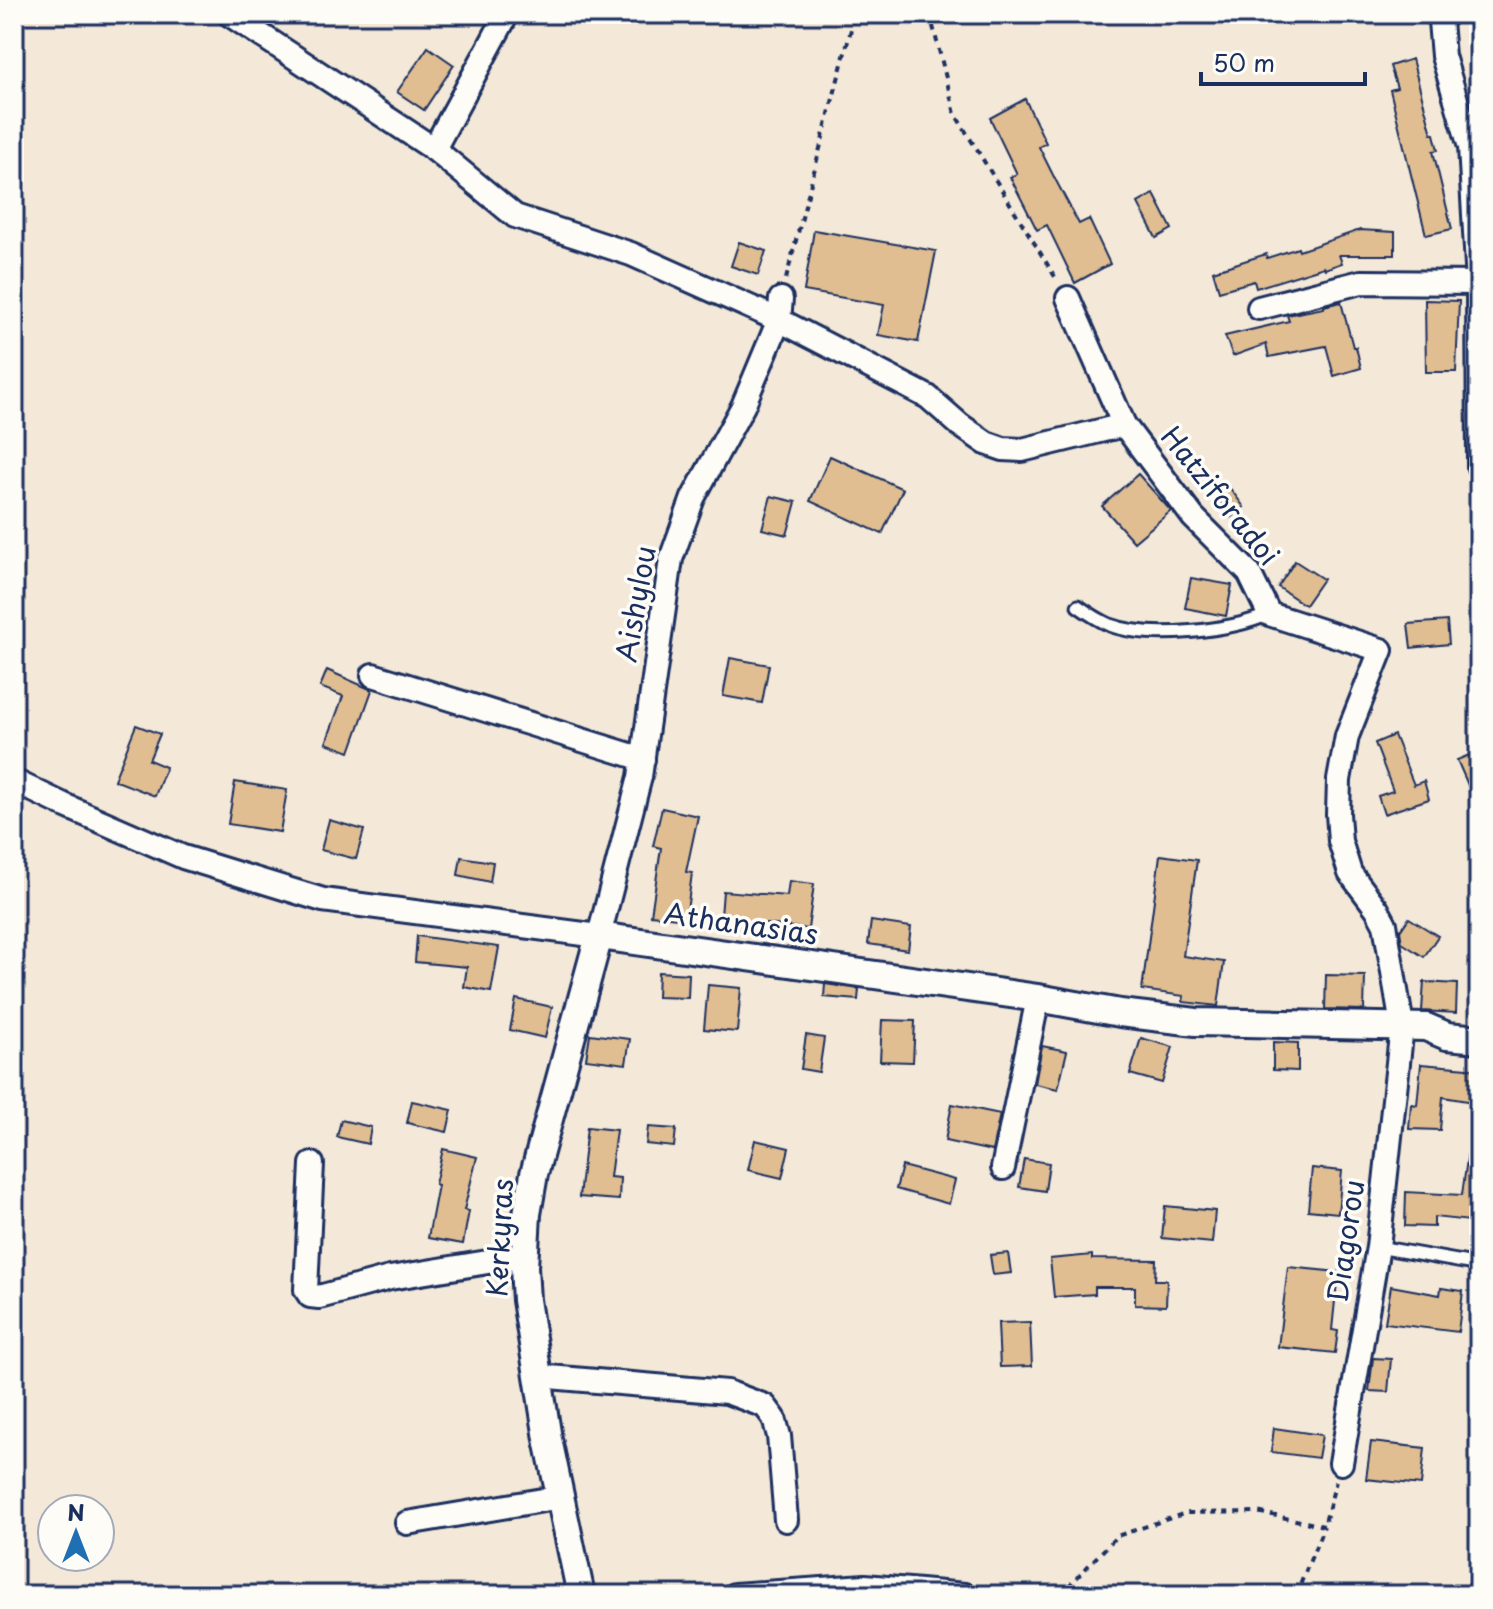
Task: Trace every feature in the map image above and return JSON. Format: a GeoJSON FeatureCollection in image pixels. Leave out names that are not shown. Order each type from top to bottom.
{"type":"FeatureCollection","features":[{"type":"Feature","properties":{"kind":"street"},"geometry":{"type":"LineString","coordinates":[[229,14],[434,149],[515,216],[631,254],[780,309],[928,397],[972,434],[1003,449],[1022,450],[1124,425]]}},
{"type":"Feature","properties":{"kind":"street"},"geometry":{"type":"LineString","coordinates":[[434,149],[507,14]]}},
{"type":"Feature","properties":{"kind":"street"},"geometry":{"type":"LineString","coordinates":[[1447,14],[1440,21],[1443,56],[1470,147],[1478,283],[1479,467]]}},
{"type":"Feature","properties":{"kind":"street"},"geometry":{"type":"LineString","coordinates":[[1259,308],[1361,282],[1478,283]]}},
{"type":"Feature","properties":{"kind":"street","name":"Hatziforadoi"},"geometry":{"type":"LineString","coordinates":[[1068,298],[1124,425],[1193,517],[1249,573],[1269,614]]}},
{"type":"Feature","properties":{"kind":"street","name":"Aishylou"},"geometry":{"type":"LineString","coordinates":[[599,936],[640,777],[671,559],[693,498],[743,406],[780,309]]}},
{"type":"Feature","properties":{"kind":"street"},"geometry":{"type":"LineString","coordinates":[[1269,614],[1381,650],[1347,736],[1339,780],[1338,814],[1340,841],[1350,873],[1385,924],[1402,1026]]}},
{"type":"Feature","properties":{"kind":"street"},"geometry":{"type":"LineString","coordinates":[[373,675],[643,759]]}},
{"type":"Feature","properties":{"kind":"street","name":"Athanasias"},"geometry":{"type":"LineString","coordinates":[[14,781],[183,857],[323,900],[1038,998],[1120,1013],[1196,1022],[1426,1027],[1447,1036],[1479,1039]]}},
{"type":"Feature","properties":{"kind":"street","name":"Kerkyras"},"geometry":{"type":"LineString","coordinates":[[581,1595],[537,1376],[526,1300],[525,1256],[527,1214],[534,1174],[599,936]]}},
{"type":"Feature","properties":{"kind":"street"},"geometry":{"type":"LineString","coordinates":[[1003,1168],[1038,998]]}},
{"type":"Feature","properties":{"kind":"street","name":"Diagorou"},"geometry":{"type":"LineString","coordinates":[[1341,1463],[1378,1247],[1402,1026]]}},
{"type":"Feature","properties":{"kind":"street"},"geometry":{"type":"LineString","coordinates":[[312,1164],[306,1290],[310,1296],[319,1297],[414,1274],[525,1256]]}},
{"type":"Feature","properties":{"kind":"street"},"geometry":{"type":"LineString","coordinates":[[537,1376],[727,1392],[765,1406],[774,1418],[779,1436],[786,1520]]}},
{"type":"Feature","properties":{"kind":"street"},"geometry":{"type":"LineString","coordinates":[[407,1523],[561,1497]]}},
{"type":"Feature","properties":{"kind":"street"},"geometry":{"type":"LineString","coordinates":[[734,1595],[864,1590],[965,1595]]}},
{"type":"Feature","properties":{"kind":"lane"},"geometry":{"type":"LineString","coordinates":[[1078,606],[1111,625],[1153,631],[1251,622],[1269,614]]}},
{"type":"Feature","properties":{"kind":"lane"},"geometry":{"type":"LineString","coordinates":[[1378,1247],[1474,1264]]}},
{"type":"Feature","properties":{"kind":"path"},"geometry":{"type":"LineString","coordinates":[[780,309],[855,14]]}},
{"type":"Feature","properties":{"kind":"path"},"geometry":{"type":"LineString","coordinates":[[930,14],[955,114],[1068,298]]}},
{"type":"Feature","properties":{"kind":"path"},"geometry":{"type":"LineString","coordinates":[[1296,1595],[1324,1526],[1341,1463]]}},
{"type":"Feature","properties":{"kind":"path"},"geometry":{"type":"LineString","coordinates":[[1060,1595],[1117,1536],[1186,1513],[1257,1512],[1324,1526]]}},
{"type":"Feature","properties":{"kind":"building"},"geometry":{"type":"Polygon","coordinates":[[[428,47],[454,65],[424,110],[397,92],[428,47]]]}},
{"type":"Feature","properties":{"kind":"building"},"geometry":{"type":"Polygon","coordinates":[[[1412,59],[1438,150],[1433,151],[1452,229],[1426,235],[1390,90],[1397,88],[1390,66],[1412,59]]]}},
{"type":"Feature","properties":{"kind":"building"},"geometry":{"type":"Polygon","coordinates":[[[1025,99],[1046,143],[1039,147],[1053,175],[1079,224],[1089,219],[1110,264],[1075,283],[1047,225],[1037,230],[1010,177],[1017,174],[990,118],[1025,99]]]}},
{"type":"Feature","properties":{"kind":"building"},"geometry":{"type":"Polygon","coordinates":[[[1154,194],[1172,229],[1156,238],[1138,203],[1154,194]]]}},
{"type":"Feature","properties":{"kind":"building"},"geometry":{"type":"Polygon","coordinates":[[[814,230],[936,251],[918,342],[878,335],[884,305],[804,291],[814,230]]]}},
{"type":"Feature","properties":{"kind":"building"},"geometry":{"type":"Polygon","coordinates":[[[1360,230],[1395,232],[1395,255],[1339,255],[1342,263],[1325,269],[1256,288],[1254,281],[1219,291],[1213,271],[1266,254],[1267,258],[1298,248],[1299,251],[1360,230]]]}},
{"type":"Feature","properties":{"kind":"building"},"geometry":{"type":"Polygon","coordinates":[[[739,242],[766,251],[758,275],[731,266],[739,242]]]}},
{"type":"Feature","properties":{"kind":"building"},"geometry":{"type":"Polygon","coordinates":[[[1425,300],[1459,301],[1456,372],[1426,372],[1425,300]]]}},
{"type":"Feature","properties":{"kind":"building"},"geometry":{"type":"Polygon","coordinates":[[[1341,302],[1361,368],[1334,376],[1326,346],[1269,357],[1266,344],[1233,356],[1225,336],[1289,321],[1287,315],[1341,302]]]}},
{"type":"Feature","properties":{"kind":"building"},"geometry":{"type":"Polygon","coordinates":[[[830,456],[903,489],[882,534],[810,501],[830,456]]]}},
{"type":"Feature","properties":{"kind":"building"},"geometry":{"type":"Polygon","coordinates":[[[1138,474],[1171,511],[1134,542],[1102,506],[1138,474]]]}},
{"type":"Feature","properties":{"kind":"building"},"geometry":{"type":"Polygon","coordinates":[[[1226,483],[1244,507],[1231,517],[1213,493],[1226,483]]]}},
{"type":"Feature","properties":{"kind":"building"},"geometry":{"type":"Polygon","coordinates":[[[771,496],[796,502],[787,535],[762,529],[771,496]]]}},
{"type":"Feature","properties":{"kind":"building"},"geometry":{"type":"Polygon","coordinates":[[[1295,561],[1323,579],[1305,605],[1278,587],[1295,561]]]}},
{"type":"Feature","properties":{"kind":"building"},"geometry":{"type":"Polygon","coordinates":[[[1191,578],[1232,585],[1226,616],[1185,608],[1191,578]]]}},
{"type":"Feature","properties":{"kind":"building"},"geometry":{"type":"Polygon","coordinates":[[[1447,621],[1449,644],[1411,648],[1408,624],[1447,621]]]}},
{"type":"Feature","properties":{"kind":"building"},"geometry":{"type":"Polygon","coordinates":[[[730,658],[769,665],[762,703],[723,696],[730,658]]]}},
{"type":"Feature","properties":{"kind":"building"},"geometry":{"type":"Polygon","coordinates":[[[327,670],[372,690],[350,752],[326,743],[343,696],[320,687],[327,670]]]}},
{"type":"Feature","properties":{"kind":"building"},"geometry":{"type":"Polygon","coordinates":[[[136,725],[160,734],[149,760],[166,767],[155,796],[114,780],[136,725]]]}},
{"type":"Feature","properties":{"kind":"building"},"geometry":{"type":"Polygon","coordinates":[[[1394,735],[1414,785],[1424,781],[1429,799],[1384,814],[1378,796],[1393,791],[1375,743],[1394,735]]]}},
{"type":"Feature","properties":{"kind":"building"},"geometry":{"type":"Polygon","coordinates":[[[1479,751],[1479,810],[1457,760],[1479,751]]]}},
{"type":"Feature","properties":{"kind":"building"},"geometry":{"type":"Polygon","coordinates":[[[235,782],[287,790],[280,832],[228,824],[235,782]]]}},
{"type":"Feature","properties":{"kind":"building"},"geometry":{"type":"Polygon","coordinates":[[[662,808],[698,816],[686,872],[692,873],[686,919],[651,915],[661,848],[653,846],[662,808]]]}},
{"type":"Feature","properties":{"kind":"building"},"geometry":{"type":"Polygon","coordinates":[[[329,820],[364,830],[356,859],[321,850],[329,820]]]}},
{"type":"Feature","properties":{"kind":"building"},"geometry":{"type":"Polygon","coordinates":[[[1160,855],[1197,860],[1183,956],[1224,962],[1218,1006],[1183,1002],[1184,996],[1142,990],[1160,855]]]}},
{"type":"Feature","properties":{"kind":"building"},"geometry":{"type":"Polygon","coordinates":[[[461,857],[493,862],[490,882],[458,875],[461,857]]]}},
{"type":"Feature","properties":{"kind":"building"},"geometry":{"type":"Polygon","coordinates":[[[789,881],[814,884],[808,929],[758,923],[757,931],[720,929],[723,891],[787,896],[789,881]]]}},
{"type":"Feature","properties":{"kind":"building"},"geometry":{"type":"Polygon","coordinates":[[[1409,918],[1438,936],[1424,957],[1402,943],[1400,931],[1409,918]]]}},
{"type":"Feature","properties":{"kind":"building"},"geometry":{"type":"Polygon","coordinates":[[[871,921],[911,927],[908,950],[868,944],[871,921]]]}},
{"type":"Feature","properties":{"kind":"building"},"geometry":{"type":"Polygon","coordinates":[[[417,936],[499,947],[491,992],[464,987],[467,967],[415,962],[417,936]]]}},
{"type":"Feature","properties":{"kind":"building"},"geometry":{"type":"Polygon","coordinates":[[[658,972],[689,974],[688,998],[657,997],[658,972]]]}},
{"type":"Feature","properties":{"kind":"building"},"geometry":{"type":"Polygon","coordinates":[[[1326,975],[1365,976],[1364,1010],[1325,1009],[1326,975]]]}},
{"type":"Feature","properties":{"kind":"building"},"geometry":{"type":"Polygon","coordinates":[[[1424,982],[1457,984],[1456,1013],[1422,1011],[1424,982]]]}},
{"type":"Feature","properties":{"kind":"building"},"geometry":{"type":"Polygon","coordinates":[[[825,984],[859,989],[858,1000],[824,997],[825,984]]]}},
{"type":"Feature","properties":{"kind":"building"},"geometry":{"type":"Polygon","coordinates":[[[708,985],[741,988],[737,1032],[704,1029],[708,985]]]}},
{"type":"Feature","properties":{"kind":"building"},"geometry":{"type":"Polygon","coordinates":[[[516,999],[552,1007],[545,1038],[510,1030],[516,999]]]}},
{"type":"Feature","properties":{"kind":"building"},"geometry":{"type":"Polygon","coordinates":[[[882,1020],[915,1021],[913,1062],[880,1061],[882,1020]]]}},
{"type":"Feature","properties":{"kind":"building"},"geometry":{"type":"Polygon","coordinates":[[[590,1034],[630,1039],[626,1064],[586,1059],[590,1034]]]}},
{"type":"Feature","properties":{"kind":"building"},"geometry":{"type":"Polygon","coordinates":[[[806,1035],[824,1038],[819,1072],[801,1069],[806,1035]]]}},
{"type":"Feature","properties":{"kind":"building"},"geometry":{"type":"Polygon","coordinates":[[[1141,1038],[1173,1047],[1162,1083],[1130,1074],[1141,1038]]]}},
{"type":"Feature","properties":{"kind":"building"},"geometry":{"type":"Polygon","coordinates":[[[1273,1042],[1298,1043],[1298,1071],[1273,1070],[1273,1042]]]}},
{"type":"Feature","properties":{"kind":"building"},"geometry":{"type":"Polygon","coordinates":[[[1042,1046],[1067,1051],[1058,1089],[1035,1084],[1042,1046]]]}},
{"type":"Feature","properties":{"kind":"building"},"geometry":{"type":"Polygon","coordinates":[[[1421,1064],[1479,1069],[1479,1103],[1443,1097],[1440,1130],[1409,1129],[1411,1104],[1417,1105],[1421,1064]]]}},
{"type":"Feature","properties":{"kind":"building"},"geometry":{"type":"Polygon","coordinates":[[[412,1101],[452,1110],[447,1132],[407,1123],[412,1101]]]}},
{"type":"Feature","properties":{"kind":"building"},"geometry":{"type":"Polygon","coordinates":[[[952,1104],[1000,1114],[992,1151],[945,1141],[952,1104]]]}},
{"type":"Feature","properties":{"kind":"building"},"geometry":{"type":"Polygon","coordinates":[[[341,1120],[371,1127],[368,1144],[337,1137],[341,1120]]]}},
{"type":"Feature","properties":{"kind":"building"},"geometry":{"type":"Polygon","coordinates":[[[587,1127],[616,1130],[610,1177],[620,1178],[619,1200],[579,1197],[587,1127]]]}},
{"type":"Feature","properties":{"kind":"building"},"geometry":{"type":"Polygon","coordinates":[[[648,1127],[676,1129],[674,1147],[646,1144],[648,1127]]]}},
{"type":"Feature","properties":{"kind":"building"},"geometry":{"type":"Polygon","coordinates":[[[755,1140],[789,1148],[782,1178],[748,1170],[755,1140]]]}},
{"type":"Feature","properties":{"kind":"building"},"geometry":{"type":"Polygon","coordinates":[[[443,1149],[477,1157],[464,1210],[469,1211],[463,1244],[428,1238],[443,1149]]]}},
{"type":"Feature","properties":{"kind":"building"},"geometry":{"type":"Polygon","coordinates":[[[1468,1152],[1479,1152],[1479,1222],[1434,1217],[1434,1227],[1405,1226],[1406,1192],[1462,1195],[1468,1152]]]}},
{"type":"Feature","properties":{"kind":"building"},"geometry":{"type":"Polygon","coordinates":[[[1024,1159],[1049,1163],[1045,1191],[1019,1187],[1024,1159]]]}},
{"type":"Feature","properties":{"kind":"building"},"geometry":{"type":"Polygon","coordinates":[[[902,1166],[955,1180],[949,1204],[896,1189],[902,1166]]]}},
{"type":"Feature","properties":{"kind":"building"},"geometry":{"type":"Polygon","coordinates":[[[1312,1168],[1342,1171],[1338,1213],[1308,1210],[1312,1168]]]}},
{"type":"Feature","properties":{"kind":"building"},"geometry":{"type":"Polygon","coordinates":[[[1165,1206],[1215,1211],[1212,1243],[1162,1238],[1165,1206]]]}},
{"type":"Feature","properties":{"kind":"building"},"geometry":{"type":"Polygon","coordinates":[[[1008,1253],[1011,1273],[993,1275],[990,1255],[1008,1253]]]}},
{"type":"Feature","properties":{"kind":"building"},"geometry":{"type":"Polygon","coordinates":[[[1092,1255],[1092,1259],[1156,1260],[1155,1280],[1167,1280],[1166,1306],[1135,1305],[1135,1287],[1095,1287],[1095,1294],[1054,1297],[1050,1259],[1092,1255]]]}},
{"type":"Feature","properties":{"kind":"building"},"geometry":{"type":"Polygon","coordinates":[[[1288,1267],[1338,1272],[1332,1330],[1338,1331],[1335,1353],[1278,1347],[1288,1267]]]}},
{"type":"Feature","properties":{"kind":"building"},"geometry":{"type":"Polygon","coordinates":[[[1391,1286],[1440,1295],[1441,1288],[1463,1291],[1458,1332],[1385,1323],[1391,1286]]]}},
{"type":"Feature","properties":{"kind":"building"},"geometry":{"type":"Polygon","coordinates":[[[1030,1322],[1032,1366],[1000,1367],[998,1323],[1030,1322]]]}},
{"type":"Feature","properties":{"kind":"building"},"geometry":{"type":"Polygon","coordinates":[[[1373,1358],[1391,1359],[1388,1392],[1369,1391],[1373,1358]]]}},
{"type":"Feature","properties":{"kind":"building"},"geometry":{"type":"Polygon","coordinates":[[[1274,1428],[1322,1435],[1318,1458],[1271,1452],[1274,1428]]]}},
{"type":"Feature","properties":{"kind":"building"},"geometry":{"type":"Polygon","coordinates":[[[1371,1442],[1425,1448],[1421,1485],[1366,1479],[1371,1442]]]}}]}
